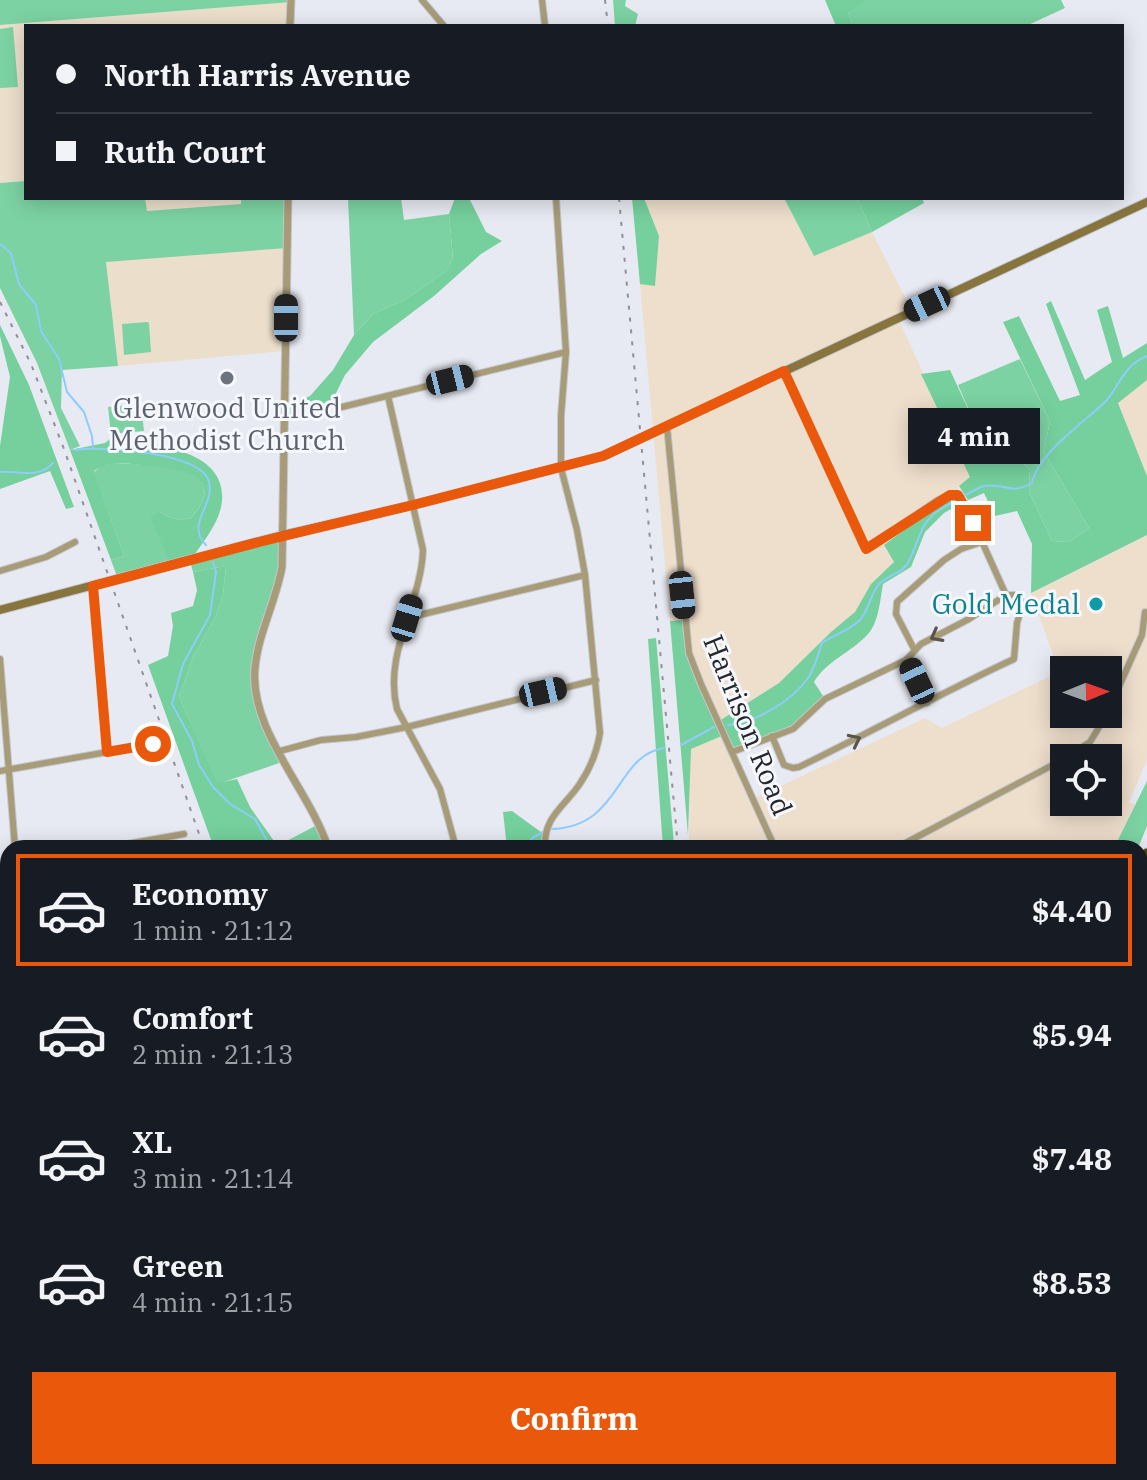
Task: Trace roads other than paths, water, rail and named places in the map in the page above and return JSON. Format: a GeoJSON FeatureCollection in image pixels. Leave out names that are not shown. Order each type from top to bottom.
{"type":"FeatureCollection","features":[{"type":"Feature","properties":{"kind":"main road"},"geometry":{"type":"LineString","coordinates":[[0,610],[283,535],[603,456],[1147,202]]}},
{"type":"Feature","properties":{"kind":"street"},"geometry":{"type":"LineString","coordinates":[[290,24],[291,0]]}},
{"type":"Feature","properties":{"kind":"street"},"geometry":{"type":"LineString","coordinates":[[422,0],[442,24]]}},
{"type":"Feature","properties":{"kind":"street"},"geometry":{"type":"LineString","coordinates":[[542,0],[545,24]]}},
{"type":"Feature","properties":{"kind":"street"},"geometry":{"type":"LineString","coordinates":[[288,200],[283,535],[277,593],[255,670],[259,706],[325,840]]}},
{"type":"Feature","properties":{"kind":"street"},"geometry":{"type":"LineString","coordinates":[[545,840],[553,813],[581,783],[596,753],[600,733],[585,575],[561,468],[566,352],[556,200]]}},
{"type":"Feature","properties":{"kind":"street"},"geometry":{"type":"LineString","coordinates":[[342,407],[566,352]]}},
{"type":"Feature","properties":{"kind":"street"},"geometry":{"type":"LineString","coordinates":[[784,371],[866,549],[938,500],[958,495],[965,504],[1006,595]]}},
{"type":"Feature","properties":{"kind":"street"},"geometry":{"type":"LineString","coordinates":[[388,396],[422,540],[423,559],[392,673],[397,709],[440,789],[454,840]]}},
{"type":"Feature","properties":{"kind":"street","name":"Harrison Road"},"geometry":{"type":"LineString","coordinates":[[667,427],[689,653],[771,840]]}},
{"type":"Feature","properties":{"kind":"street"},"geometry":{"type":"LineString","coordinates":[[0,571],[36,561],[75,542]]}},
{"type":"Feature","properties":{"kind":"street"},"geometry":{"type":"LineString","coordinates":[[914,649],[896,614],[897,602],[944,560],[961,549],[982,542]]}},
{"type":"Feature","properties":{"kind":"street"},"geometry":{"type":"LineString","coordinates":[[407,618],[585,575]]}},
{"type":"Feature","properties":{"kind":"street"},"geometry":{"type":"LineString","coordinates":[[93,586],[107,752]]}},
{"type":"Feature","properties":{"kind":"street"},"geometry":{"type":"LineString","coordinates":[[732,752],[772,736],[793,729],[825,699],[906,660],[914,649],[1006,595],[1014,595],[1023,603],[1017,623],[1014,659],[799,767],[784,765],[772,736]]}},
{"type":"Feature","properties":{"kind":"street"},"geometry":{"type":"LineString","coordinates":[[1122,679],[1142,635],[1145,612]]}},
{"type":"Feature","properties":{"kind":"street"},"geometry":{"type":"LineString","coordinates":[[0,659],[14,840]]}},
{"type":"Feature","properties":{"kind":"street"},"geometry":{"type":"LineString","coordinates":[[906,660],[927,703]]}},
{"type":"Feature","properties":{"kind":"street"},"geometry":{"type":"LineString","coordinates":[[280,751],[321,740],[407,727],[596,680]]}},
{"type":"Feature","properties":{"kind":"street"},"geometry":{"type":"LineString","coordinates":[[0,771],[153,744]]}},
{"type":"Feature","properties":{"kind":"street"},"geometry":{"type":"LineString","coordinates":[[911,840],[1050,766]]}},
{"type":"Feature","properties":{"kind":"street"},"geometry":{"type":"LineString","coordinates":[[150,840],[184,834]]}},
{"type":"Feature","properties":{"kind":"waterway"},"geometry":{"type":"LineString","coordinates":[[0,244],[11,253],[19,284],[36,305],[41,331],[59,359],[67,392],[84,412],[93,447]]}},
{"type":"Feature","properties":{"kind":"waterway"},"geometry":{"type":"LineString","coordinates":[[728,725],[750,720],[772,709],[801,687],[813,670],[822,643],[859,621],[880,583],[906,565],[924,526],[934,514],[984,486],[1013,489],[1032,483],[1052,450],[1106,401],[1132,365],[1147,356]]}},
{"type":"Feature","properties":{"kind":"waterway"},"geometry":{"type":"LineString","coordinates":[[75,450],[149,453],[189,464],[202,472],[209,482],[210,491],[198,529],[206,545]]}},
{"type":"Feature","properties":{"kind":"waterway"},"geometry":{"type":"LineString","coordinates":[[0,472],[34,473],[53,463]]}},
{"type":"Feature","properties":{"kind":"waterway"},"geometry":{"type":"LineString","coordinates":[[213,562],[216,572],[210,615],[183,664],[172,704],[192,741],[199,765],[213,787],[230,804],[255,819],[267,840]]}},
{"type":"Feature","properties":{"kind":"waterway"},"geometry":{"type":"LineString","coordinates":[[681,745],[714,727]]}},
{"type":"Feature","properties":{"kind":"waterway"},"geometry":{"type":"LineString","coordinates":[[551,829],[574,825],[592,817],[605,805],[635,764],[648,754],[664,748]]}},
{"type":"Feature","properties":{"kind":"waterway"},"geometry":{"type":"LineString","coordinates":[[531,840],[545,831]]}},
{"type":"Feature","properties":{"kind":"railway"},"geometry":{"type":"LineString","coordinates":[[605,0],[608,24]]}},
{"type":"Feature","properties":{"kind":"railway"},"geometry":{"type":"LineString","coordinates":[[619,200],[677,840]]}},
{"type":"Feature","properties":{"kind":"railway"},"geometry":{"type":"LineString","coordinates":[[0,302],[31,364],[64,449],[201,840]]}},
{"type":"Feature","properties":{"kind":"place","name":"Glenwood United Methodist Church"},"geometry":{"type":"Point","coordinates":[227,378]}},
{"type":"Feature","properties":{"kind":"place","name":"Gold Medal"},"geometry":{"type":"Point","coordinates":[1096,604]}}]}
